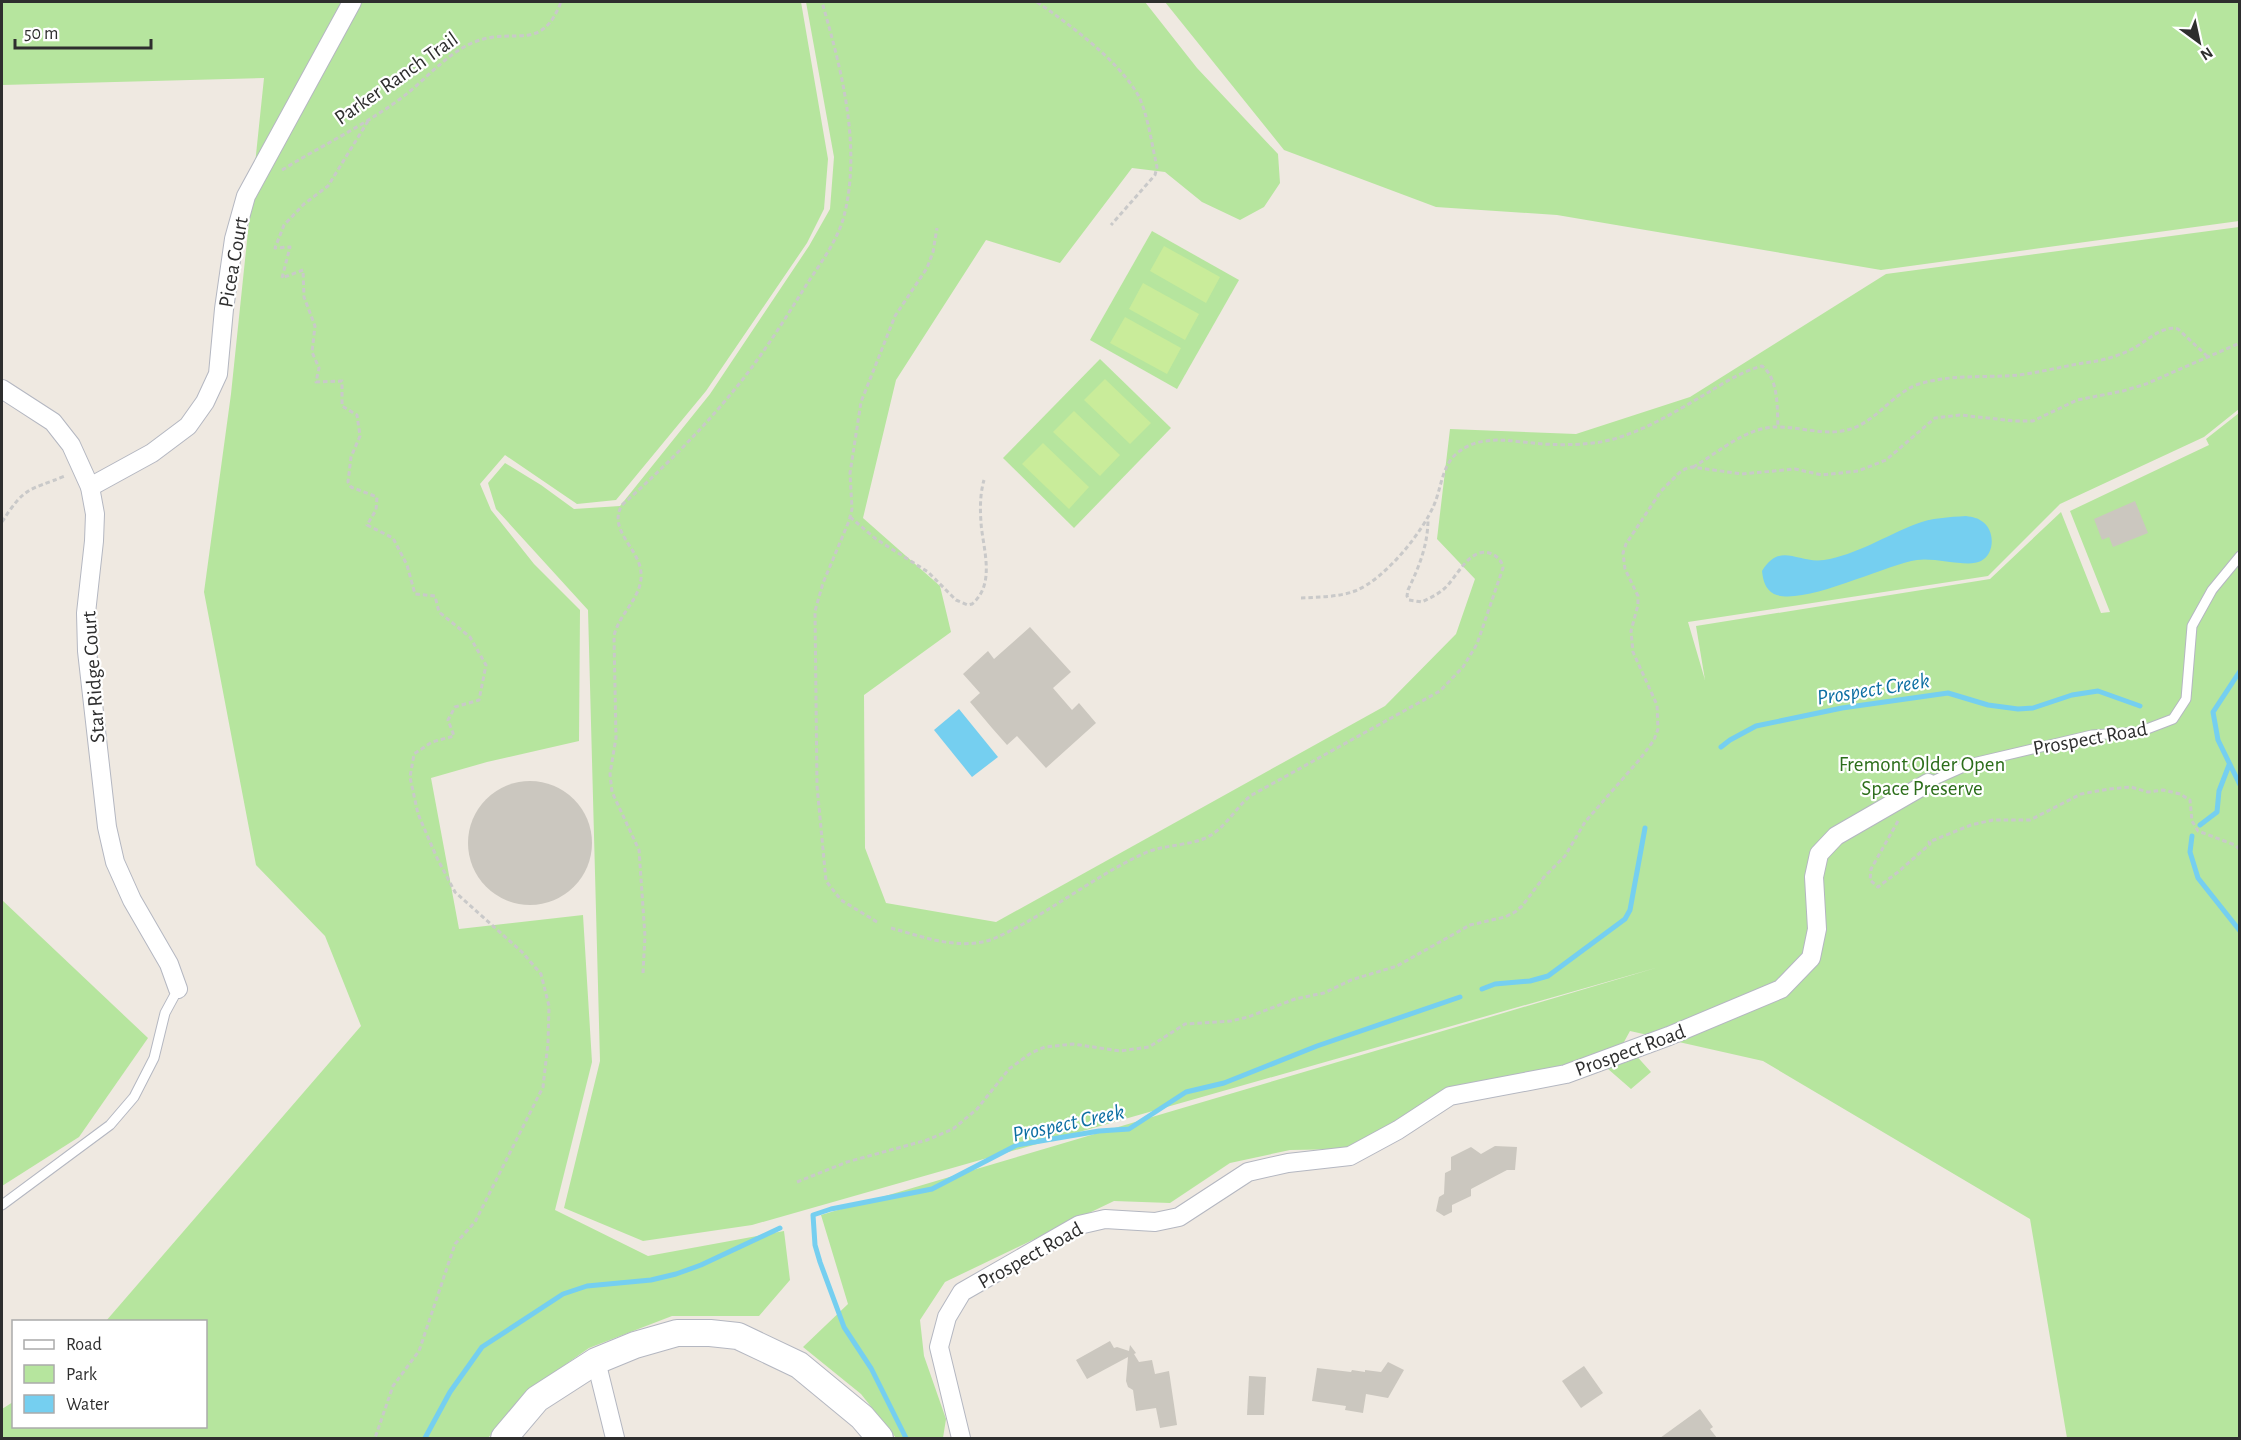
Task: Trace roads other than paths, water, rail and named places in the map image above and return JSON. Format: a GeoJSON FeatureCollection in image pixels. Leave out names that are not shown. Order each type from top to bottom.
{"type":"FeatureCollection","features":[{"type":"Feature","properties":{"kind":"street","name":"Picea Court"},"geometry":{"type":"LineString","coordinates":[[90,487],[152,453],[188,426],[205,402],[218,374],[234,239],[246,196],[352,2]]}},
{"type":"Feature","properties":{"kind":"street","name":"Star Ridge Court"},"geometry":{"type":"LineString","coordinates":[[2,388],[53,422],[71,445],[90,487],[95,514],[86,613],[87,651],[107,827],[115,862],[132,900],[170,964],[178,989]]}},
{"type":"Feature","properties":{"kind":"street","name":"Prospect Road"},"geometry":{"type":"LineString","coordinates":[[961,1438],[939,1347],[947,1317],[962,1292],[1079,1225],[1106,1219],[1155,1222],[1179,1217],[1248,1172],[1287,1163],[1350,1156],[1398,1130],[1450,1095],[1566,1074],[1669,1036],[1781,988],[1811,958],[1817,929],[1814,877],[1819,854],[1836,836],[1928,783]]}},
{"type":"Feature","properties":{"kind":"street"},"geometry":{"type":"LineString","coordinates":[[504,1438],[537,1399],[596,1360],[635,1345],[677,1334],[710,1333],[738,1336],[799,1365],[862,1417],[880,1438]]}},
{"type":"Feature","properties":{"kind":"street"},"geometry":{"type":"LineString","coordinates":[[596,1360],[615,1438]]}},
{"type":"Feature","properties":{"kind":"lane","name":"Prospect Road"},"geometry":{"type":"LineString","coordinates":[[1928,783],[1973,763],[2092,735],[2139,732],[2174,719],[2186,699],[2192,626],[2212,591],[2240,556]]}},
{"type":"Feature","properties":{"kind":"lane"},"geometry":{"type":"LineString","coordinates":[[2,1205],[110,1125],[134,1097],[154,1058],[165,1012],[178,989]]}},
{"type":"Feature","properties":{"kind":"water"},"geometry":{"type":"Polygon","coordinates":[[[1966,516],[1981,521],[1987,526],[1991,536],[1989,553],[1986,558],[1975,563],[1917,560],[1804,595],[1774,594],[1764,581],[1762,571],[1776,557],[1783,555],[1815,560],[1836,558],[1922,522],[1966,516]]]}},
{"type":"Feature","properties":{"kind":"water"},"geometry":{"type":"Polygon","coordinates":[[[959,709],[998,757],[972,777],[934,730],[959,709]]]}},
{"type":"Feature","properties":{"kind":"waterway"},"geometry":{"type":"LineString","coordinates":[[2240,671],[2213,712],[2218,740],[2240,785]]}},
{"type":"Feature","properties":{"kind":"waterway","name":"Prospect Creek"},"geometry":{"type":"LineString","coordinates":[[1721,747],[1756,726],[1842,708],[1948,693],[1988,705],[2018,709],[2033,708],[2072,695],[2098,691],[2140,706]]}},
{"type":"Feature","properties":{"kind":"waterway"},"geometry":{"type":"LineString","coordinates":[[2200,825],[2217,812],[2219,791],[2229,765]]}},
{"type":"Feature","properties":{"kind":"waterway","name":"Prospect Creek"},"geometry":{"type":"LineString","coordinates":[[1482,989],[1495,984],[1530,981],[1548,976],[1625,919],[1630,910],[1645,828]]}},
{"type":"Feature","properties":{"kind":"waterway"},"geometry":{"type":"LineString","coordinates":[[2192,836],[2190,852],[2198,878],[2240,931]]}},
{"type":"Feature","properties":{"kind":"waterway","name":"Prospect Creek"},"geometry":{"type":"LineString","coordinates":[[906,1438],[871,1368],[844,1327],[815,1245],[813,1215],[831,1209],[932,1189],[1017,1145],[1099,1131],[1129,1129],[1186,1092],[1224,1083],[1317,1046],[1460,997]]}},
{"type":"Feature","properties":{"kind":"waterway","name":"Prospect Creek"},"geometry":{"type":"LineString","coordinates":[[425,1438],[450,1392],[482,1347],[563,1294],[587,1286],[651,1280],[676,1274],[701,1265],[780,1228]]}},
{"type":"Feature","properties":{"kind":"park label","name":"Fremont Older Open Space Preserve"},"geometry":{"type":"Point","coordinates":[1922,776]}}]}
